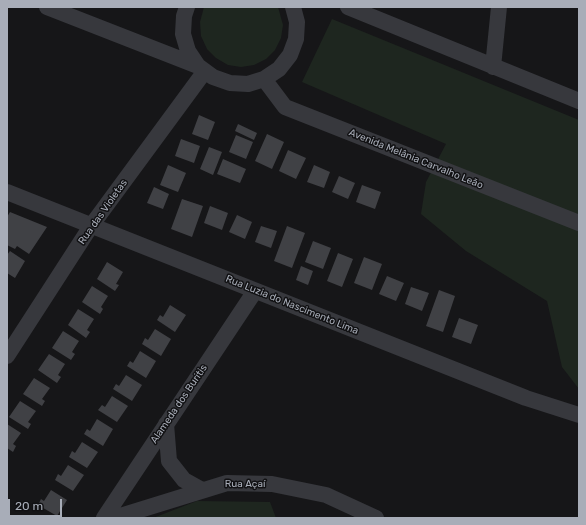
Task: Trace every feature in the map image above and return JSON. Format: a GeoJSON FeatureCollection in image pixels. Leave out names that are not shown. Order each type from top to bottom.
{"type":"FeatureCollection","features":[{"type":"Feature","properties":{"kind":"street"},"geometry":{"type":"LineString","coordinates":[[48,7],[202,69],[213,77],[230,83],[248,84],[264,79],[279,69],[290,56],[296,39],[297,22],[293,7]]}},
{"type":"Feature","properties":{"kind":"street"},"geometry":{"type":"LineString","coordinates":[[187,7],[184,16],[183,34],[188,51],[202,69]]}},
{"type":"Feature","properties":{"kind":"street"},"geometry":{"type":"LineString","coordinates":[[348,7],[579,102]]}},
{"type":"Feature","properties":{"kind":"street"},"geometry":{"type":"LineString","coordinates":[[492,67],[499,7]]}},
{"type":"Feature","properties":{"kind":"street","name":"Rua das Violetas"},"geometry":{"type":"LineString","coordinates":[[7,356],[91,226],[202,69]]}},
{"type":"Feature","properties":{"kind":"street","name":"Avenida Melânia Carvalho Leão"},"geometry":{"type":"LineString","coordinates":[[264,79],[285,107],[579,223]]}},
{"type":"Feature","properties":{"kind":"street","name":"Rua Luzia do Nascimento Lima"},"geometry":{"type":"LineString","coordinates":[[7,192],[526,398],[579,415]]}},
{"type":"Feature","properties":{"kind":"street","name":"Alameda dos Buritis"},"geometry":{"type":"LineString","coordinates":[[104,518],[255,290]]}},
{"type":"Feature","properties":{"kind":"street"},"geometry":{"type":"LineString","coordinates":[[166,424],[169,462],[184,480],[202,490]]}},
{"type":"Feature","properties":{"kind":"street","name":"Rua Açaí"},"geometry":{"type":"LineString","coordinates":[[114,518],[227,483],[272,484],[326,495],[376,518]]}},
{"type":"Feature","properties":{"kind":"shaded area"},"geometry":{"type":"Polygon","coordinates":[[[204,7],[278,7],[283,25],[281,38],[275,50],[266,59],[254,65],[241,67],[228,65],[216,58],[207,49],[201,36],[200,22],[204,7]]]}},
{"type":"Feature","properties":{"kind":"shaded area"},"geometry":{"type":"Polygon","coordinates":[[[332,19],[579,120],[579,389],[562,367],[547,301],[466,251],[421,214],[426,182],[446,144],[302,82],[332,19]]]}},
{"type":"Feature","properties":{"kind":"shaded area"},"geometry":{"type":"Polygon","coordinates":[[[197,501],[270,502],[276,518],[153,518],[197,501]]]}},
{"type":"Feature","properties":{"kind":"building"},"geometry":{"type":"Polygon","coordinates":[[[199,115],[215,122],[208,140],[192,134],[199,115]]]}},
{"type":"Feature","properties":{"kind":"building"},"geometry":{"type":"Polygon","coordinates":[[[238,124],[257,133],[254,140],[235,131],[238,124]]]}},
{"type":"Feature","properties":{"kind":"building"},"geometry":{"type":"Polygon","coordinates":[[[267,134],[284,142],[272,169],[255,161],[267,134]]]}},
{"type":"Feature","properties":{"kind":"building"},"geometry":{"type":"Polygon","coordinates":[[[236,135],[253,142],[246,159],[229,152],[236,135]]]}},
{"type":"Feature","properties":{"kind":"building"},"geometry":{"type":"Polygon","coordinates":[[[181,139],[200,146],[194,163],[175,156],[181,139]]]}},
{"type":"Feature","properties":{"kind":"building"},"geometry":{"type":"Polygon","coordinates":[[[209,147],[222,152],[213,175],[200,169],[209,147]]]}},
{"type":"Feature","properties":{"kind":"building"},"geometry":{"type":"Polygon","coordinates":[[[288,150],[306,158],[296,179],[279,171],[288,150]]]}},
{"type":"Feature","properties":{"kind":"building"},"geometry":{"type":"Polygon","coordinates":[[[223,159],[246,169],[240,183],[217,174],[223,159]]]}},
{"type":"Feature","properties":{"kind":"building"},"geometry":{"type":"Polygon","coordinates":[[[168,165],[186,173],[178,192],[160,185],[168,165]]]}},
{"type":"Feature","properties":{"kind":"building"},"geometry":{"type":"Polygon","coordinates":[[[314,165],[330,172],[324,188],[307,182],[314,165]]]}},
{"type":"Feature","properties":{"kind":"building"},"geometry":{"type":"Polygon","coordinates":[[[339,176],[355,183],[348,199],[332,192],[339,176]]]}},
{"type":"Feature","properties":{"kind":"building"},"geometry":{"type":"Polygon","coordinates":[[[362,185],[381,192],[375,209],[356,202],[362,185]]]}},
{"type":"Feature","properties":{"kind":"building"},"geometry":{"type":"Polygon","coordinates":[[[154,187],[169,194],[163,209],[147,203],[154,187]]]}},
{"type":"Feature","properties":{"kind":"building"},"geometry":{"type":"Polygon","coordinates":[[[182,199],[203,206],[192,237],[171,229],[182,199]]]}},
{"type":"Feature","properties":{"kind":"building"},"geometry":{"type":"Polygon","coordinates":[[[210,206],[228,213],[222,230],[204,223],[210,206]]]}},
{"type":"Feature","properties":{"kind":"building"},"geometry":{"type":"Polygon","coordinates":[[[10,212],[47,227],[29,254],[17,246],[15,249],[7,245],[7,217],[10,212]]]}},
{"type":"Feature","properties":{"kind":"building"},"geometry":{"type":"Polygon","coordinates":[[[237,215],[252,222],[245,239],[229,232],[237,215]]]}},
{"type":"Feature","properties":{"kind":"building"},"geometry":{"type":"Polygon","coordinates":[[[261,226],[277,231],[271,248],[255,242],[261,226]]]}},
{"type":"Feature","properties":{"kind":"building"},"geometry":{"type":"Polygon","coordinates":[[[287,226],[305,233],[292,268],[274,261],[287,226]]]}},
{"type":"Feature","properties":{"kind":"building"},"geometry":{"type":"Polygon","coordinates":[[[313,241],[331,248],[323,269],[305,262],[313,241]]]}},
{"type":"Feature","properties":{"kind":"building"},"geometry":{"type":"Polygon","coordinates":[[[10,251],[25,261],[15,278],[7,273],[7,255],[10,251]]]}},
{"type":"Feature","properties":{"kind":"building"},"geometry":{"type":"Polygon","coordinates":[[[338,253],[353,259],[342,287],[327,281],[338,253]]]}},
{"type":"Feature","properties":{"kind":"building"},"geometry":{"type":"Polygon","coordinates":[[[364,257],[382,264],[372,290],[354,283],[364,257]]]}},
{"type":"Feature","properties":{"kind":"building"},"geometry":{"type":"Polygon","coordinates":[[[107,262],[123,272],[116,284],[119,285],[115,291],[97,279],[107,262]]]}},
{"type":"Feature","properties":{"kind":"building"},"geometry":{"type":"Polygon","coordinates":[[[301,266],[313,271],[308,285],[296,280],[301,266]]]}},
{"type":"Feature","properties":{"kind":"building"},"geometry":{"type":"Polygon","coordinates":[[[387,276],[404,283],[396,301],[379,294],[387,276]]]}},
{"type":"Feature","properties":{"kind":"building"},"geometry":{"type":"Polygon","coordinates":[[[92,286],[108,296],[101,307],[103,309],[100,314],[82,302],[92,286]]]}},
{"type":"Feature","properties":{"kind":"building"},"geometry":{"type":"Polygon","coordinates":[[[411,287],[429,293],[422,311],[405,304],[411,287]]]}},
{"type":"Feature","properties":{"kind":"building"},"geometry":{"type":"Polygon","coordinates":[[[439,290],[455,296],[443,332],[426,326],[439,290]]]}},
{"type":"Feature","properties":{"kind":"building"},"geometry":{"type":"Polygon","coordinates":[[[170,305],[186,315],[175,332],[157,320],[160,315],[163,317],[170,305]]]}},
{"type":"Feature","properties":{"kind":"building"},"geometry":{"type":"Polygon","coordinates":[[[78,309],[94,319],[87,330],[90,332],[86,338],[68,325],[78,309]]]}},
{"type":"Feature","properties":{"kind":"building"},"geometry":{"type":"Polygon","coordinates":[[[459,318],[478,325],[471,344],[452,337],[459,318]]]}},
{"type":"Feature","properties":{"kind":"building"},"geometry":{"type":"Polygon","coordinates":[[[155,329],[171,339],[161,356],[142,344],[145,338],[148,340],[155,329]]]}},
{"type":"Feature","properties":{"kind":"building"},"geometry":{"type":"Polygon","coordinates":[[[63,331],[79,341],[72,352],[75,354],[71,360],[52,348],[63,331]]]}},
{"type":"Feature","properties":{"kind":"building"},"geometry":{"type":"Polygon","coordinates":[[[140,351],[156,361],[146,378],[127,366],[130,361],[133,363],[140,351]]]}},
{"type":"Feature","properties":{"kind":"building"},"geometry":{"type":"Polygon","coordinates":[[[49,354],[65,364],[58,375],[61,377],[57,383],[38,370],[49,354]]]}},
{"type":"Feature","properties":{"kind":"building"},"geometry":{"type":"Polygon","coordinates":[[[126,375],[142,385],[132,401],[113,389],[116,384],[119,386],[126,375]]]}},
{"type":"Feature","properties":{"kind":"building"},"geometry":{"type":"Polygon","coordinates":[[[34,378],[50,388],[42,399],[45,401],[42,406],[23,394],[34,378]]]}},
{"type":"Feature","properties":{"kind":"building"},"geometry":{"type":"Polygon","coordinates":[[[112,396],[128,406],[117,422],[98,410],[102,405],[105,407],[112,396]]]}},
{"type":"Feature","properties":{"kind":"building"},"geometry":{"type":"Polygon","coordinates":[[[20,401],[36,411],[28,422],[31,424],[28,429],[9,417],[20,401]]]}},
{"type":"Feature","properties":{"kind":"building"},"geometry":{"type":"Polygon","coordinates":[[[97,419],[113,429],[103,446],[84,434],[87,429],[90,431],[97,419]]]}},
{"type":"Feature","properties":{"kind":"building"},"geometry":{"type":"Polygon","coordinates":[[[7,424],[21,433],[13,444],[16,446],[13,452],[7,448],[7,424]]]}},
{"type":"Feature","properties":{"kind":"building"},"geometry":{"type":"Polygon","coordinates":[[[82,442],[98,452],[87,468],[69,457],[72,451],[75,453],[82,442]]]}},
{"type":"Feature","properties":{"kind":"building"},"geometry":{"type":"Polygon","coordinates":[[[68,465],[84,475],[73,491],[55,480],[58,474],[61,476],[68,465]]]}},
{"type":"Feature","properties":{"kind":"building"},"geometry":{"type":"Polygon","coordinates":[[[51,490],[67,500],[57,516],[38,505],[41,499],[44,501],[51,490]]]}}]}
